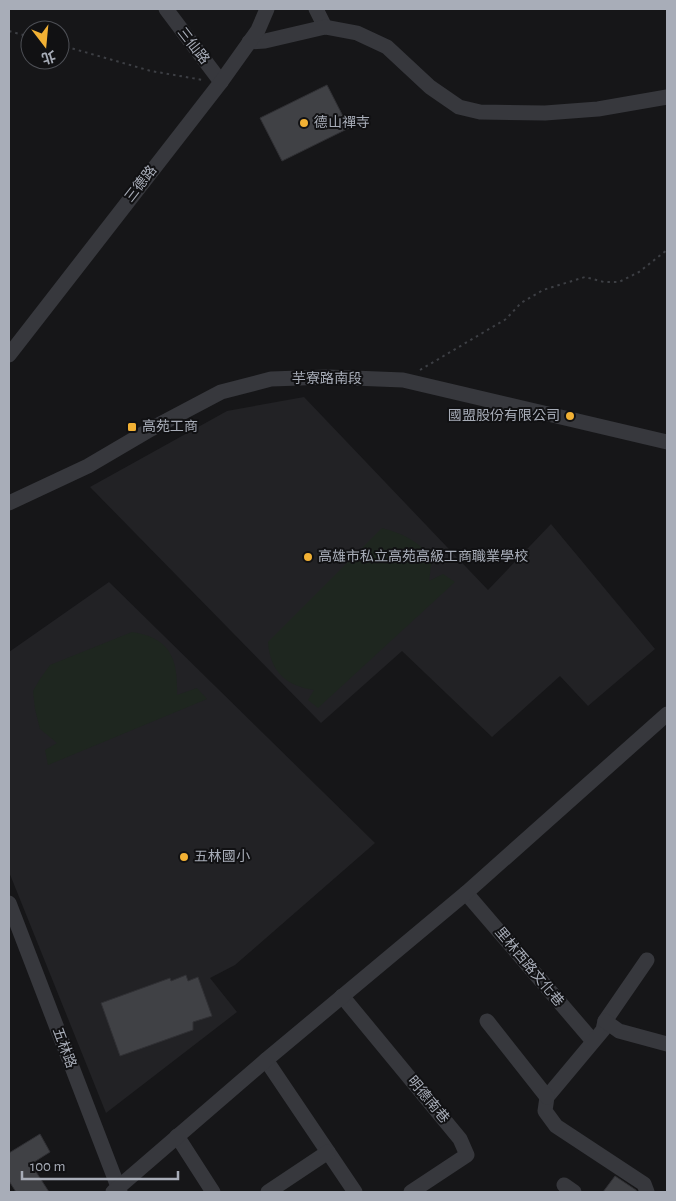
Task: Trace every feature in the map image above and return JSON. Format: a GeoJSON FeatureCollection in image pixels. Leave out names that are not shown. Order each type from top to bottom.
{"type":"FeatureCollection","features":[{"type":"Feature","properties":{"kind":"street","name":"三仙路"},"geometry":{"type":"LineString","coordinates":[[166,9],[220,82]]}},
{"type":"Feature","properties":{"kind":"street"},"geometry":{"type":"LineString","coordinates":[[253,9],[254,36],[265,41],[325,27],[357,33],[387,47],[430,87],[460,107],[480,112],[545,113],[598,109],[667,97]]}},
{"type":"Feature","properties":{"kind":"street","name":"三德路"},"geometry":{"type":"LineString","coordinates":[[9,355],[220,82],[254,36],[267,9]]}},
{"type":"Feature","properties":{"kind":"street"},"geometry":{"type":"LineString","coordinates":[[316,9],[325,27]]}},
{"type":"Feature","properties":{"kind":"street","name":"芋寮路南段"},"geometry":{"type":"LineString","coordinates":[[9,503],[22,499],[88,466],[151,429],[221,392],[271,379],[328,377],[403,380],[667,442]]}},
{"type":"Feature","properties":{"kind":"street"},"geometry":{"type":"LineString","coordinates":[[117,1191],[177,1136],[266,1060],[466,893],[667,714]]}},
{"type":"Feature","properties":{"kind":"street","name":"里林西路文化巷"},"geometry":{"type":"LineString","coordinates":[[466,893],[592,1040]]}},
{"type":"Feature","properties":{"kind":"street","name":"五林路"},"geometry":{"type":"LineString","coordinates":[[9,903],[117,1191]]}},
{"type":"Feature","properties":{"kind":"street"},"geometry":{"type":"LineString","coordinates":[[647,960],[605,1021],[603,1030],[592,1040],[547,1097],[545,1111],[556,1126],[644,1184],[647,1192]]}},
{"type":"Feature","properties":{"kind":"street","name":"明德南巷"},"geometry":{"type":"LineString","coordinates":[[342,996],[460,1139],[465,1149],[467,1155],[411,1192]]}},
{"type":"Feature","properties":{"kind":"street"},"geometry":{"type":"LineString","coordinates":[[486,1021],[547,1097]]}},
{"type":"Feature","properties":{"kind":"street"},"geometry":{"type":"LineString","coordinates":[[605,1021],[628,1034],[667,1044]]}},
{"type":"Feature","properties":{"kind":"street"},"geometry":{"type":"LineString","coordinates":[[266,1060],[355,1192]]}},
{"type":"Feature","properties":{"kind":"street"},"geometry":{"type":"LineString","coordinates":[[177,1136],[213,1192]]}},
{"type":"Feature","properties":{"kind":"street"},"geometry":{"type":"LineString","coordinates":[[268,1192],[328,1152]]}},
{"type":"Feature","properties":{"kind":"path"},"geometry":{"type":"LineString","coordinates":[[70,48],[151,71],[220,82]]}},
{"type":"Feature","properties":{"kind":"path"},"geometry":{"type":"LineString","coordinates":[[403,380],[506,319],[521,303],[542,290],[585,277],[604,282],[619,282],[639,272],[667,250]]}},
{"type":"Feature","properties":{"kind":"shaded area","name":"高雄市私立高苑高級工商職業學校"},"geometry":{"type":"Polygon","coordinates":[[[304,397],[488,590],[551,524],[655,649],[588,706],[560,676],[492,737],[402,651],[321,723],[90,487],[227,411],[304,397]]]}},
{"type":"Feature","properties":{"kind":"shaded area"},"geometry":{"type":"Polygon","coordinates":[[[382,528],[416,542],[427,552],[432,559],[429,581],[443,574],[455,582],[318,708],[308,700],[314,690],[295,685],[276,669],[269,652],[268,642],[382,528]]]}},
{"type":"Feature","properties":{"kind":"shaded area","name":"五林國小"},"geometry":{"type":"Polygon","coordinates":[[[109,582],[375,843],[235,965],[210,978],[237,1012],[106,1113],[9,872],[9,652],[109,582]]]}},
{"type":"Feature","properties":{"kind":"shaded area"},"geometry":{"type":"Polygon","coordinates":[[[132,632],[156,639],[170,652],[176,671],[177,695],[197,688],[207,699],[48,765],[45,750],[57,743],[40,729],[33,691],[40,679],[50,665],[132,632]]]}},
{"type":"Feature","properties":{"kind":"building","name":"德山禪寺"},"geometry":{"type":"Polygon","coordinates":[[[327,85],[349,128],[282,161],[260,118],[327,85]]]}},
{"type":"Feature","properties":{"kind":"building"},"geometry":{"type":"Polygon","coordinates":[[[186,975],[188,981],[198,977],[212,1016],[193,1022],[193,1030],[120,1056],[101,1003],[170,978],[171,981],[186,975]]]}},
{"type":"Feature","properties":{"kind":"building"},"geometry":{"type":"Polygon","coordinates":[[[40,1134],[50,1152],[31,1164],[49,1192],[16,1192],[9,1181],[9,1153],[40,1134]]]}},
{"type":"Feature","properties":{"kind":"building"},"geometry":{"type":"Polygon","coordinates":[[[615,1176],[636,1190],[637,1192],[603,1192],[615,1176]]]}},
{"type":"Feature","properties":{"kind":"place","name":"德山禪寺"},"geometry":{"type":"Point","coordinates":[304,123]}},
{"type":"Feature","properties":{"kind":"place","name":"國盟股份有限公司"},"geometry":{"type":"Point","coordinates":[570,416]}},
{"type":"Feature","properties":{"kind":"place","name":"高苑工商"},"geometry":{"type":"Point","coordinates":[132,427]}},
{"type":"Feature","properties":{"kind":"place","name":"高雄市私立高苑高級工商職業學校"},"geometry":{"type":"Point","coordinates":[308,557]}},
{"type":"Feature","properties":{"kind":"place","name":"五林國小"},"geometry":{"type":"Point","coordinates":[184,857]}}]}
